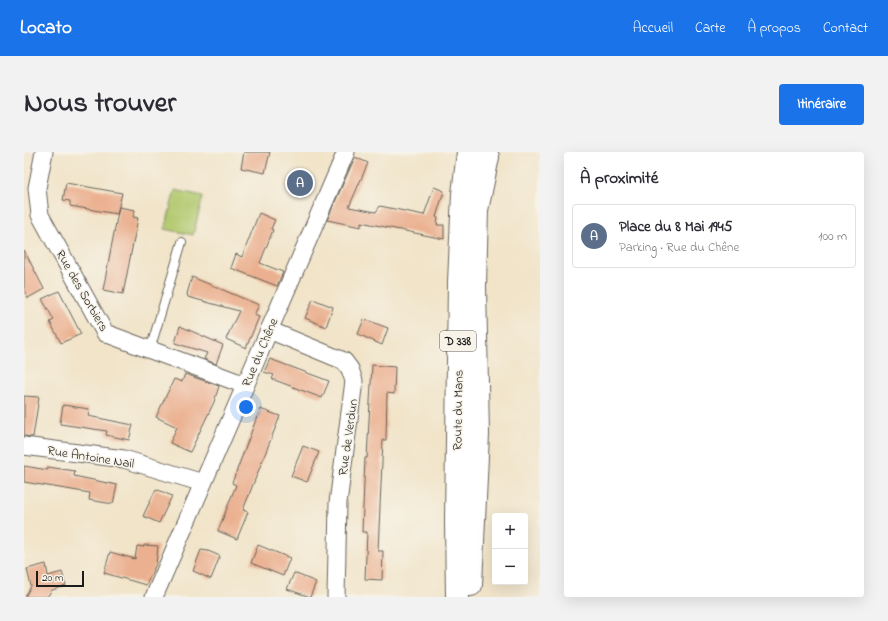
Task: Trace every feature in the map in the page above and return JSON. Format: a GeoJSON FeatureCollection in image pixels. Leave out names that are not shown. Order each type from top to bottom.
{"type":"FeatureCollection","features":[{"type":"Feature","properties":{"kind":"main road","name":"Route du Mans"},"geometry":{"type":"LineString","coordinates":[[457,597],[459,290],[463,194],[481,153]]}},
{"type":"Feature","properties":{"kind":"main road","name":"Route du Mans"},"geometry":{"type":"LineString","coordinates":[[470,597],[478,434],[475,286],[477,210],[481,153]]}},
{"type":"Feature","properties":{"kind":"street","name":"Rue des Sorbiers"},"geometry":{"type":"LineString","coordinates":[[44,152],[37,188],[40,215],[105,333],[245,385]]}},
{"type":"Feature","properties":{"kind":"street","name":"Rue du Chêne"},"geometry":{"type":"LineString","coordinates":[[154,597],[346,152]]}},
{"type":"Feature","properties":{"kind":"street","name":"Rue de Verdun"},"geometry":{"type":"LineString","coordinates":[[269,330],[344,362],[350,369],[354,380],[338,503],[336,597]]}},
{"type":"Feature","properties":{"kind":"street","name":"Rue Antoine Nail"},"geometry":{"type":"LineString","coordinates":[[24,446],[124,459],[203,483]]}},
{"type":"Feature","properties":{"kind":"lane"},"geometry":{"type":"LineString","coordinates":[[150,350],[182,242]]}},
{"type":"Feature","properties":{"kind":"green space"},"geometry":{"type":"Polygon","coordinates":[[[175,190],[203,196],[193,235],[165,229],[175,190]]]}},
{"type":"Feature","properties":{"kind":"building"},"geometry":{"type":"Polygon","coordinates":[[[244,152],[270,152],[265,173],[241,168],[244,152]]]}},
{"type":"Feature","properties":{"kind":"building"},"geometry":{"type":"Polygon","coordinates":[[[355,157],[368,163],[349,207],[376,212],[380,206],[424,215],[434,187],[444,191],[436,217],[438,218],[437,225],[444,225],[444,239],[361,222],[361,227],[327,220],[355,157]]]}},
{"type":"Feature","properties":{"kind":"building"},"geometry":{"type":"Polygon","coordinates":[[[66,183],[122,193],[117,214],[70,206],[70,201],[63,200],[66,183]]]}},
{"type":"Feature","properties":{"kind":"building"},"geometry":{"type":"Polygon","coordinates":[[[119,207],[135,210],[133,217],[138,218],[123,294],[103,290],[119,207]]]}},
{"type":"Feature","properties":{"kind":"building"},"geometry":{"type":"Polygon","coordinates":[[[259,213],[275,220],[271,229],[273,230],[260,263],[283,272],[277,286],[231,268],[236,254],[242,257],[259,213]]]}},
{"type":"Feature","properties":{"kind":"building"},"geometry":{"type":"Polygon","coordinates":[[[24,250],[44,289],[28,298],[24,290],[24,250]]]}},
{"type":"Feature","properties":{"kind":"building"},"geometry":{"type":"Polygon","coordinates":[[[192,277],[259,305],[254,315],[259,317],[246,348],[226,339],[239,311],[188,297],[187,294],[192,277]]]}},
{"type":"Feature","properties":{"kind":"building"},"geometry":{"type":"Polygon","coordinates":[[[59,291],[81,334],[61,343],[50,322],[54,320],[42,299],[59,291]]]}},
{"type":"Feature","properties":{"kind":"building"},"geometry":{"type":"Polygon","coordinates":[[[313,299],[333,307],[326,327],[305,318],[313,299]]]}},
{"type":"Feature","properties":{"kind":"building"},"geometry":{"type":"Polygon","coordinates":[[[364,319],[388,328],[382,345],[358,334],[364,319]]]}},
{"type":"Feature","properties":{"kind":"building"},"geometry":{"type":"Polygon","coordinates":[[[180,326],[223,345],[216,364],[204,359],[207,353],[175,343],[180,326]]]}},
{"type":"Feature","properties":{"kind":"building"},"geometry":{"type":"Polygon","coordinates":[[[270,359],[329,381],[322,398],[272,379],[274,375],[264,372],[270,359]]]}},
{"type":"Feature","properties":{"kind":"building"},"geometry":{"type":"Polygon","coordinates":[[[372,365],[395,367],[394,394],[387,393],[386,440],[383,440],[378,551],[383,551],[382,580],[365,579],[367,532],[362,532],[365,458],[367,458],[372,365]]]}},
{"type":"Feature","properties":{"kind":"building"},"geometry":{"type":"Polygon","coordinates":[[[185,374],[219,386],[214,402],[190,452],[170,443],[177,427],[156,417],[174,379],[182,382],[185,374]]]}},
{"type":"Feature","properties":{"kind":"building"},"geometry":{"type":"Polygon","coordinates":[[[24,396],[39,397],[33,437],[24,436],[24,396]]]}},
{"type":"Feature","properties":{"kind":"building"},"geometry":{"type":"Polygon","coordinates":[[[63,405],[89,409],[88,416],[133,425],[129,440],[106,435],[107,431],[60,424],[63,405]]]}},
{"type":"Feature","properties":{"kind":"building"},"geometry":{"type":"Polygon","coordinates":[[[260,409],[280,416],[243,510],[248,512],[237,539],[218,531],[236,485],[232,483],[260,409]]]}},
{"type":"Feature","properties":{"kind":"building"},"geometry":{"type":"Polygon","coordinates":[[[303,446],[319,452],[307,482],[291,476],[303,446]]]}},
{"type":"Feature","properties":{"kind":"building"},"geometry":{"type":"Polygon","coordinates":[[[24,466],[48,470],[48,467],[75,471],[74,476],[117,485],[113,504],[89,500],[90,493],[24,482],[24,466]]]}},
{"type":"Feature","properties":{"kind":"building"},"geometry":{"type":"Polygon","coordinates":[[[156,489],[172,496],[159,523],[143,516],[156,489]]]}},
{"type":"Feature","properties":{"kind":"building"},"geometry":{"type":"Polygon","coordinates":[[[144,545],[158,546],[156,564],[146,585],[104,573],[110,552],[135,559],[137,546],[144,547],[144,545]]]}},
{"type":"Feature","properties":{"kind":"building"},"geometry":{"type":"Polygon","coordinates":[[[258,545],[290,558],[283,576],[251,563],[258,545]]]}},
{"type":"Feature","properties":{"kind":"building"},"geometry":{"type":"Polygon","coordinates":[[[201,550],[220,556],[211,579],[193,571],[201,550]]]}},
{"type":"Feature","properties":{"kind":"building"},"geometry":{"type":"Polygon","coordinates":[[[46,564],[48,576],[62,572],[66,586],[52,590],[47,597],[25,597],[31,586],[27,569],[46,564]]]}},
{"type":"Feature","properties":{"kind":"building"},"geometry":{"type":"Polygon","coordinates":[[[294,573],[316,582],[310,597],[287,589],[294,573]]]}},
{"type":"Feature","properties":{"kind":"place","name":"Place du 8 Mai 1945"},"geometry":{"type":"Point","coordinates":[300,183]}}]}
